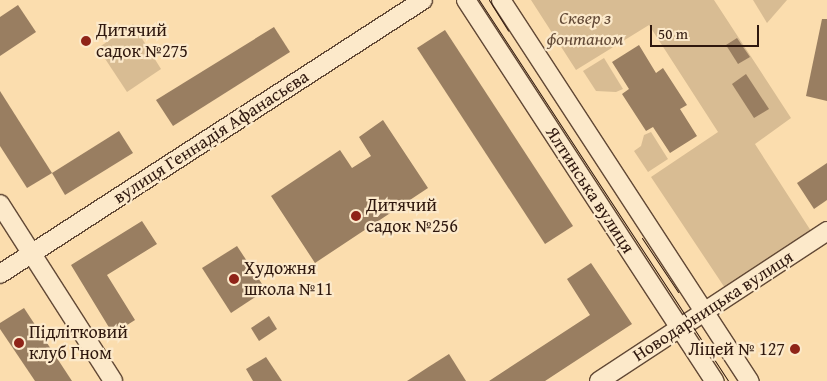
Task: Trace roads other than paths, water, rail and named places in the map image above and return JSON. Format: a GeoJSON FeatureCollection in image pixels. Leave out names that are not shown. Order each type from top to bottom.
{"type":"FeatureCollection","features":[{"type":"Feature","properties":{"kind":"street","name":"вулиця Геннадія Афанасьєва"},"geometry":{"type":"LineString","coordinates":[[0,274],[423,0]]}},
{"type":"Feature","properties":{"kind":"street","name":"Ялтинська вулиця"},"geometry":{"type":"LineString","coordinates":[[466,0],[714,381]]}},
{"type":"Feature","properties":{"kind":"street","name":"Ялтинська вулиця"},"geometry":{"type":"LineString","coordinates":[[501,0],[749,381]]}},
{"type":"Feature","properties":{"kind":"street"},"geometry":{"type":"LineString","coordinates":[[0,204],[113,381]]}},
{"type":"Feature","properties":{"kind":"street","name":"Новодарницька вулиця"},"geometry":{"type":"LineString","coordinates":[[599,381],[827,231]]}},
{"type":"Feature","properties":{"kind":"tram line"},"geometry":{"type":"LineString","coordinates":[[479,0],[728,381]]}},
{"type":"Feature","properties":{"kind":"tram line"},"geometry":{"type":"LineString","coordinates":[[489,0],[508,30]]}},
{"type":"Feature","properties":{"kind":"tram line"},"geometry":{"type":"LineString","coordinates":[[642,238],[678,292]]}},
{"type":"Feature","properties":{"kind":"place","name":"Дитячий садок №275"},"geometry":{"type":"Point","coordinates":[86,41]}},
{"type":"Feature","properties":{"kind":"place","name":"Дитячий садок №256"},"geometry":{"type":"Point","coordinates":[356,216]}},
{"type":"Feature","properties":{"kind":"place","name":"Художня школа №11"},"geometry":{"type":"Point","coordinates":[234,279]}},
{"type":"Feature","properties":{"kind":"place","name":"Підлітковий клуб Гном"},"geometry":{"type":"Point","coordinates":[19,343]}},
{"type":"Feature","properties":{"kind":"place","name":"Ліцей № 127"},"geometry":{"type":"Point","coordinates":[795,349]}},
{"type":"Feature","properties":{"kind":"park label","name":"Сквер з фонтаном"},"geometry":{"type":"Point","coordinates":[585,29]}}]}
